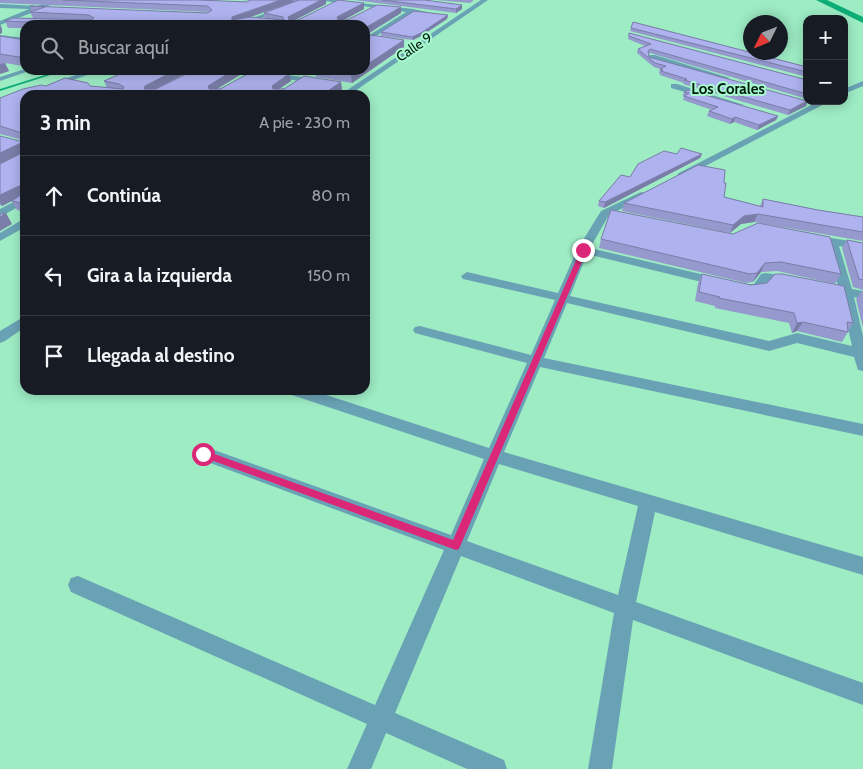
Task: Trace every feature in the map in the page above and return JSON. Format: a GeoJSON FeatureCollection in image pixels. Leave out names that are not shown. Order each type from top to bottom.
{"type":"FeatureCollection","features":[{"type":"Feature","properties":{"kind":"street"},"geometry":{"type":"LineString","coordinates":[[2,22],[59,0]]}},
{"type":"Feature","properties":{"kind":"street"},"geometry":{"type":"LineString","coordinates":[[320,0],[441,15]]}},
{"type":"Feature","properties":{"kind":"street","name":"Calle 9"},"geometry":{"type":"LineString","coordinates":[[370,75],[485,0]]}},
{"type":"Feature","properties":{"kind":"street"},"geometry":{"type":"LineString","coordinates":[[325,9],[340,1]]}},
{"type":"Feature","properties":{"kind":"street"},"geometry":{"type":"LineString","coordinates":[[0,6],[55,10]]}},
{"type":"Feature","properties":{"kind":"street"},"geometry":{"type":"LineString","coordinates":[[466,6],[475,7]]}},
{"type":"Feature","properties":{"kind":"street"},"geometry":{"type":"LineString","coordinates":[[367,11],[376,7]]}},
{"type":"Feature","properties":{"kind":"street"},"geometry":{"type":"LineString","coordinates":[[251,20],[287,8]]}},
{"type":"Feature","properties":{"kind":"street"},"geometry":{"type":"LineString","coordinates":[[370,37],[413,11]]}},
{"type":"Feature","properties":{"kind":"street"},"geometry":{"type":"LineString","coordinates":[[450,16],[459,17]]}},
{"type":"Feature","properties":{"kind":"street"},"geometry":{"type":"LineString","coordinates":[[2,22],[20,22]]}},
{"type":"Feature","properties":{"kind":"street"},"geometry":{"type":"LineString","coordinates":[[0,37],[20,39]]}},
{"type":"Feature","properties":{"kind":"street"},"geometry":{"type":"LineString","coordinates":[[370,39],[380,40]]}},
{"type":"Feature","properties":{"kind":"street"},"geometry":{"type":"LineString","coordinates":[[408,44],[418,45]]}},
{"type":"Feature","properties":{"kind":"street"},"geometry":{"type":"LineString","coordinates":[[652,57],[735,81]]}},
{"type":"Feature","properties":{"kind":"street"},"geometry":{"type":"LineString","coordinates":[[9,67],[20,69]]}},
{"type":"Feature","properties":{"kind":"street"},"geometry":{"type":"LineString","coordinates":[[0,79],[20,72]]}},
{"type":"Feature","properties":{"kind":"street"},"geometry":{"type":"LineString","coordinates":[[38,90],[83,75]]}},
{"type":"Feature","properties":{"kind":"street"},"geometry":{"type":"LineString","coordinates":[[237,82],[250,75]]}},
{"type":"Feature","properties":{"kind":"street"},"geometry":{"type":"LineString","coordinates":[[276,75],[329,83]]}},
{"type":"Feature","properties":{"kind":"street"},"geometry":{"type":"LineString","coordinates":[[291,87],[310,75]]}},
{"type":"Feature","properties":{"kind":"street","name":"Calle 9"},"geometry":{"type":"LineString","coordinates":[[348,90],[369,75]]}},
{"type":"Feature","properties":{"kind":"street"},"geometry":{"type":"LineString","coordinates":[[848,90],[863,82]]}},
{"type":"Feature","properties":{"kind":"street"},"geometry":{"type":"LineString","coordinates":[[674,86],[745,107]]}},
{"type":"Feature","properties":{"kind":"street"},"geometry":{"type":"LineString","coordinates":[[675,178],[815,105]]}},
{"type":"Feature","properties":{"kind":"street"},"geometry":{"type":"LineString","coordinates":[[772,115],[789,120]]}},
{"type":"Feature","properties":{"kind":"street"},"geometry":{"type":"LineString","coordinates":[[359,769],[583,250],[605,213],[649,191]]}},
{"type":"Feature","properties":{"kind":"street"},"geometry":{"type":"LineString","coordinates":[[0,214],[20,202]]}},
{"type":"Feature","properties":{"kind":"street"},"geometry":{"type":"LineString","coordinates":[[605,213],[625,217]]}},
{"type":"Feature","properties":{"kind":"street"},"geometry":{"type":"LineString","coordinates":[[0,218],[20,222]]}},
{"type":"Feature","properties":{"kind":"street"},"geometry":{"type":"LineString","coordinates":[[0,238],[20,226]]}},
{"type":"Feature","properties":{"kind":"street"},"geometry":{"type":"LineString","coordinates":[[803,236],[863,247]]}},
{"type":"Feature","properties":{"kind":"street"},"geometry":{"type":"LineString","coordinates":[[832,241],[862,358]]}},
{"type":"Feature","properties":{"kind":"street"},"geometry":{"type":"LineString","coordinates":[[583,250],[746,289],[758,288],[765,277],[863,295]]}},
{"type":"Feature","properties":{"kind":"street"},"geometry":{"type":"LineString","coordinates":[[467,276],[769,346],[784,345],[789,340],[797,338],[862,358]]}},
{"type":"Feature","properties":{"kind":"street"},"geometry":{"type":"LineString","coordinates":[[0,338],[20,324]]}},
{"type":"Feature","properties":{"kind":"street"},"geometry":{"type":"LineString","coordinates":[[420,330],[536,361],[863,430]]}},
{"type":"Feature","properties":{"kind":"street"},"geometry":{"type":"LineString","coordinates":[[309,395],[494,456],[863,566]]}},
{"type":"Feature","properties":{"kind":"street"},"geometry":{"type":"LineString","coordinates":[[203,454],[863,694]]}},
{"type":"Feature","properties":{"kind":"street"},"geometry":{"type":"LineString","coordinates":[[600,769],[625,607],[648,501]]}},
{"type":"Feature","properties":{"kind":"street"},"geometry":{"type":"LineString","coordinates":[[78,585],[495,769]]}},
{"type":"Feature","properties":{"kind":"building"},"geometry":{"type":"Polygon","coordinates":[[[63,0],[248,2],[250,0],[281,0],[232,17],[232,20],[92,20],[94,18],[89,15],[30,12],[45,7],[30,6],[207,13],[212,10],[208,6],[63,0]]]}},
{"type":"Feature","properties":{"kind":"building"},"geometry":{"type":"Polygon","coordinates":[[[299,0],[321,0],[288,17],[289,20],[284,20],[283,17],[264,13],[299,0]]]}},
{"type":"Feature","properties":{"kind":"building"},"geometry":{"type":"Polygon","coordinates":[[[338,0],[364,3],[337,17],[338,20],[298,20],[338,0]]]}},
{"type":"Feature","properties":{"kind":"building"},"geometry":{"type":"Polygon","coordinates":[[[382,0],[425,0],[462,5],[456,9],[382,0]]]}},
{"type":"Feature","properties":{"kind":"building"},"geometry":{"type":"Polygon","coordinates":[[[377,5],[401,7],[370,25],[370,20],[347,20],[377,5]]]}},
{"type":"Feature","properties":{"kind":"building"},"geometry":{"type":"Polygon","coordinates":[[[414,11],[448,15],[412,37],[381,32],[414,11]]]}},
{"type":"Feature","properties":{"kind":"building"},"geometry":{"type":"Polygon","coordinates":[[[250,17],[284,20],[232,20],[250,17]]]}},
{"type":"Feature","properties":{"kind":"building"},"geometry":{"type":"Polygon","coordinates":[[[13,18],[92,20],[5,21],[13,18]]]}},
{"type":"Feature","properties":{"kind":"building"},"geometry":{"type":"Polygon","coordinates":[[[633,22],[743,50],[743,56],[631,28],[633,22]]]}},
{"type":"Feature","properties":{"kind":"building"},"geometry":{"type":"Polygon","coordinates":[[[629,33],[803,79],[803,93],[650,49],[648,51],[649,57],[803,100],[803,103],[790,110],[684,80],[687,79],[661,71],[663,70],[660,69],[666,66],[655,63],[638,49],[651,44],[629,36],[629,33]]]}},
{"type":"Feature","properties":{"kind":"building"},"geometry":{"type":"Polygon","coordinates":[[[371,35],[404,40],[370,63],[371,35]]]}},
{"type":"Feature","properties":{"kind":"building"},"geometry":{"type":"Polygon","coordinates":[[[0,36],[20,39],[20,57],[0,54],[0,36]]]}},
{"type":"Feature","properties":{"kind":"building"},"geometry":{"type":"Polygon","coordinates":[[[759,60],[780,60],[803,66],[803,71],[759,60]]]}},
{"type":"Feature","properties":{"kind":"building"},"geometry":{"type":"Polygon","coordinates":[[[118,75],[166,75],[145,86],[144,89],[156,89],[184,75],[226,75],[208,86],[209,89],[220,89],[246,75],[288,75],[272,86],[273,89],[284,89],[304,76],[341,82],[329,90],[20,90],[41,85],[46,86],[65,78],[88,83],[90,86],[123,89],[124,87],[104,81],[118,75]]]}},
{"type":"Feature","properties":{"kind":"building"},"geometry":{"type":"Polygon","coordinates":[[[20,90],[20,132],[0,126],[0,98],[20,90]]]}},
{"type":"Feature","properties":{"kind":"building"},"geometry":{"type":"Polygon","coordinates":[[[688,90],[778,116],[759,125],[735,117],[732,119],[709,111],[718,107],[684,96],[689,93],[684,92],[688,90]]]}},
{"type":"Feature","properties":{"kind":"building"},"geometry":{"type":"Polygon","coordinates":[[[0,136],[20,141],[20,143],[0,153],[0,136]]]}},
{"type":"Feature","properties":{"kind":"building"},"geometry":{"type":"Polygon","coordinates":[[[681,148],[702,154],[605,202],[599,201],[621,175],[630,177],[638,164],[664,151],[677,154],[681,148]]]}},
{"type":"Feature","properties":{"kind":"building"},"geometry":{"type":"Polygon","coordinates":[[[20,154],[20,185],[0,195],[0,164],[20,154]]]}},
{"type":"Feature","properties":{"kind":"building"},"geometry":{"type":"Polygon","coordinates":[[[698,165],[725,170],[724,197],[763,207],[763,199],[863,217],[863,232],[758,214],[744,216],[733,225],[624,203],[698,165]]]}},
{"type":"Feature","properties":{"kind":"building"},"geometry":{"type":"Polygon","coordinates":[[[20,195],[20,203],[12,201],[20,195]]]}},
{"type":"Feature","properties":{"kind":"building"},"geometry":{"type":"Polygon","coordinates":[[[611,210],[733,234],[758,223],[830,237],[841,274],[781,262],[765,263],[757,273],[750,274],[601,239],[611,210]]]}},
{"type":"Feature","properties":{"kind":"building"},"geometry":{"type":"Polygon","coordinates":[[[847,240],[863,243],[863,280],[859,279],[847,240]]]}},
{"type":"Feature","properties":{"kind":"building"},"geometry":{"type":"Polygon","coordinates":[[[702,274],[751,285],[767,283],[775,274],[782,274],[844,286],[853,323],[847,322],[848,332],[803,322],[797,323],[794,313],[719,298],[699,292],[702,274]]]}},
{"type":"Feature","properties":{"kind":"waterway"},"geometry":{"type":"LineString","coordinates":[[820,0],[863,20]]}},
{"type":"Feature","properties":{"kind":"waterway"},"geometry":{"type":"LineString","coordinates":[[0,90],[48,75]]}},
{"type":"Feature","properties":{"kind":"district","name":"Los Corales"},"geometry":{"type":"Point","coordinates":[728,89]}},
{"type":"Feature","properties":{"kind":"route"},"geometry":{"type":"LineString","coordinates":[[203,454],[456,546],[583,250]]}}]}
